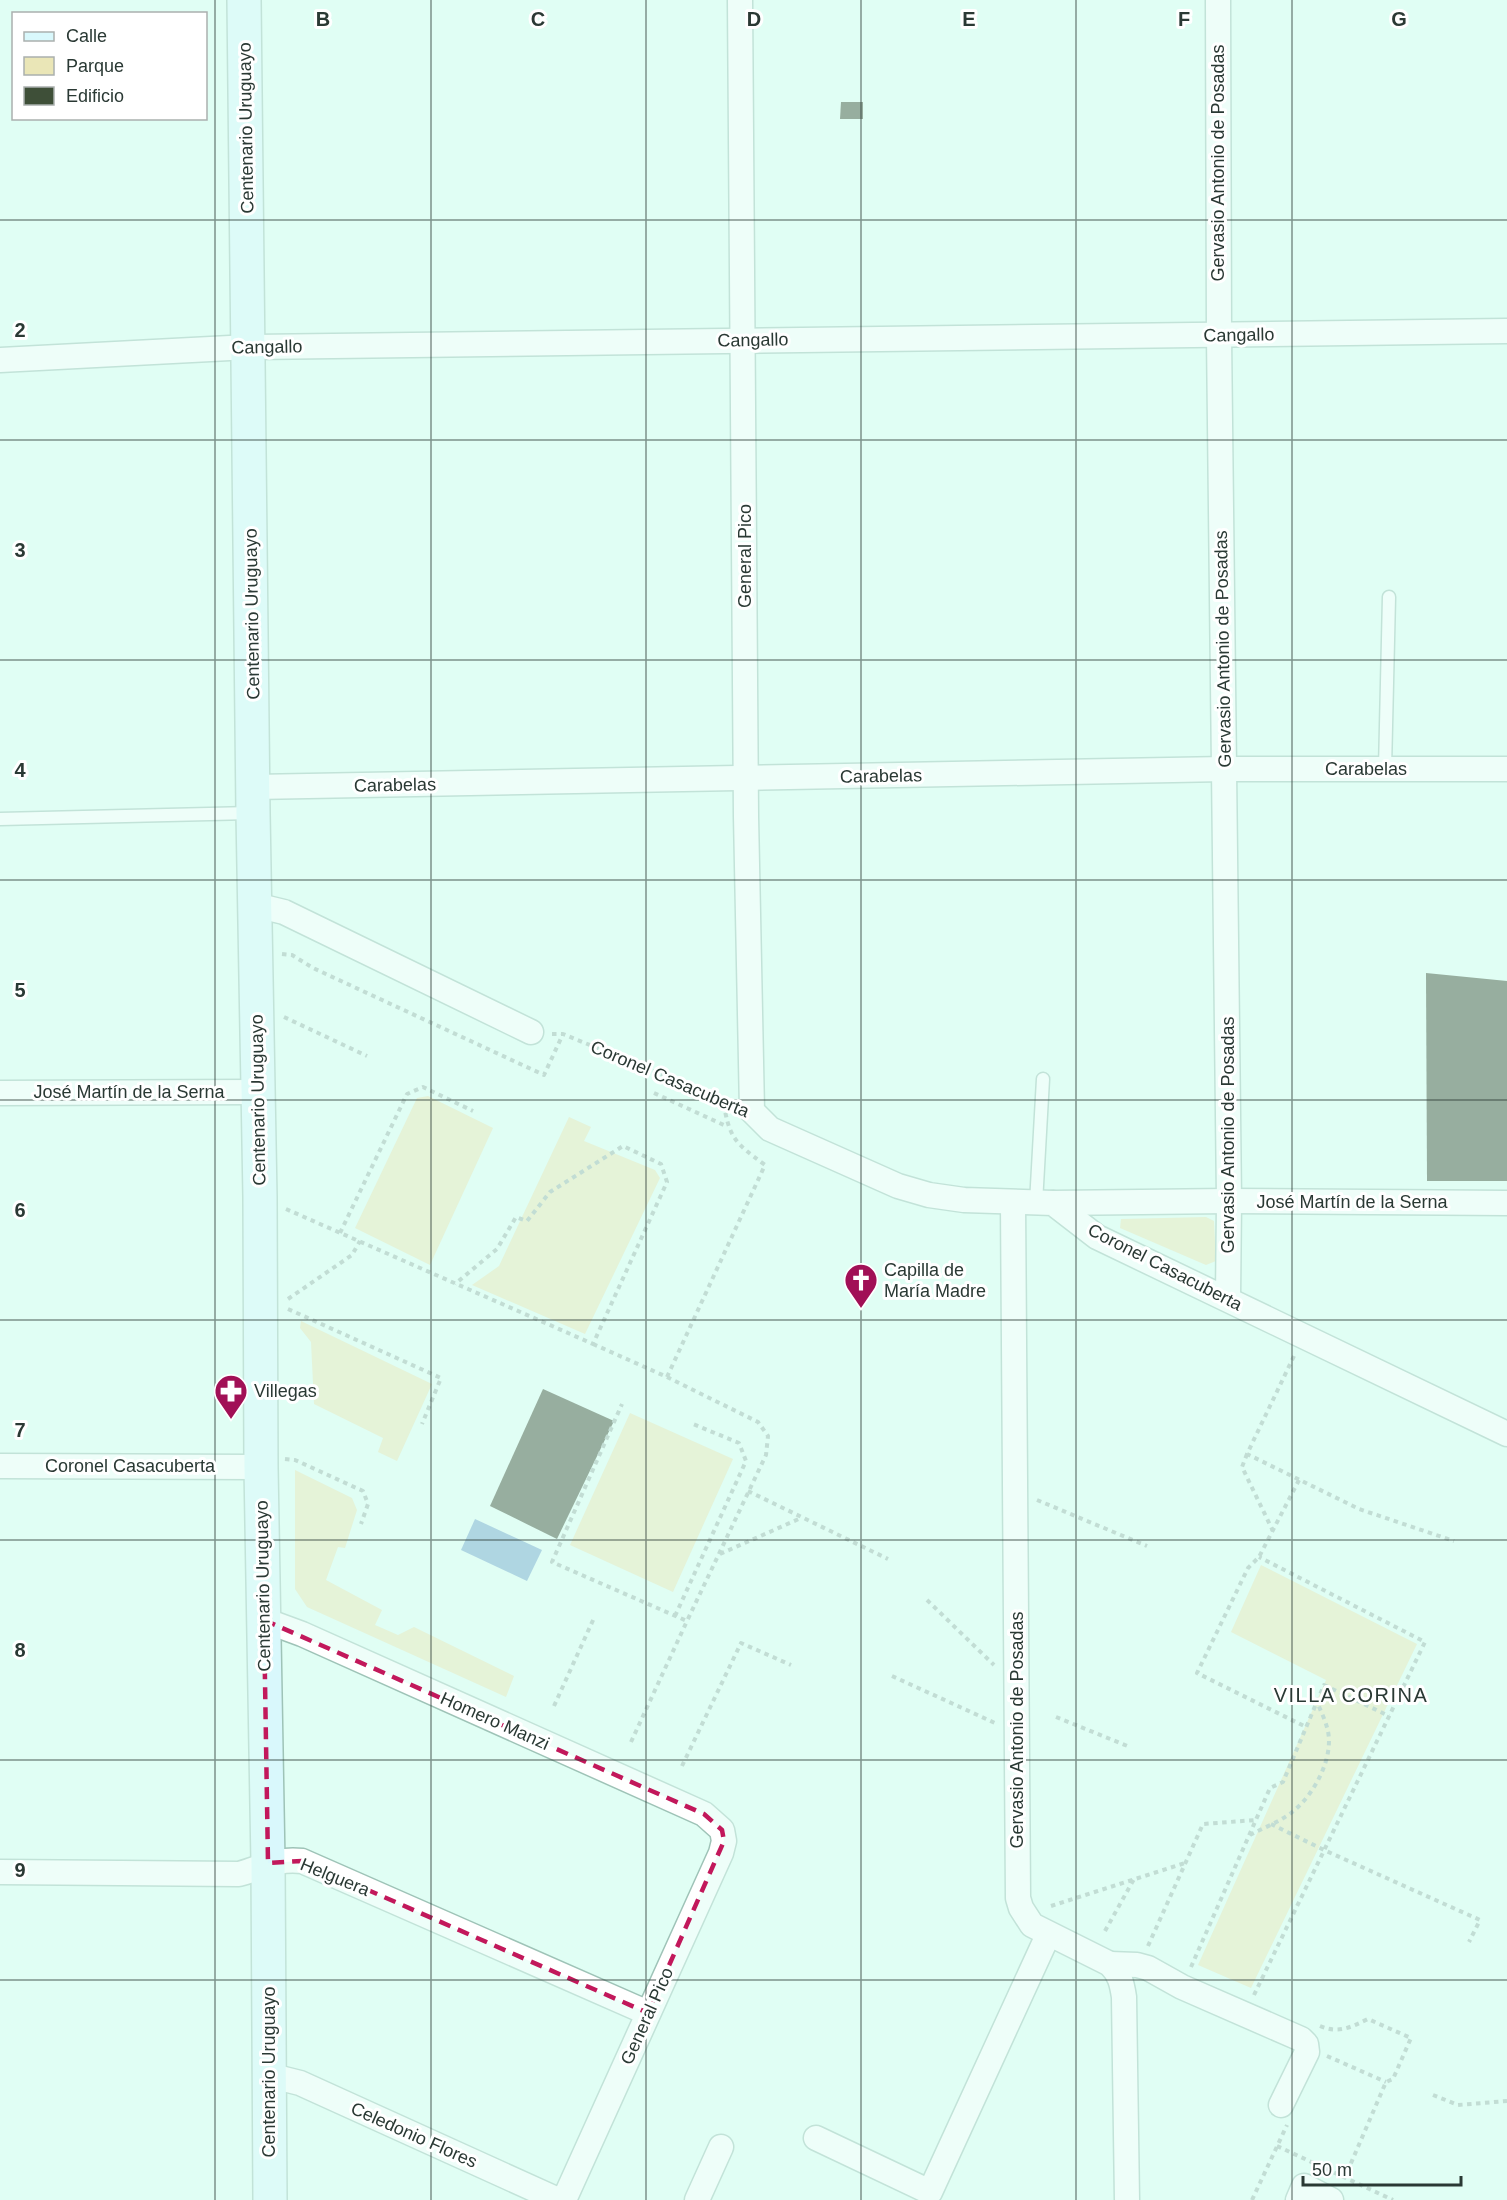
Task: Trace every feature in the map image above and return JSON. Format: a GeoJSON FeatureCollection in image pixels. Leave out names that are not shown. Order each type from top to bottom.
{"type":"FeatureCollection","features":[{"type":"Feature","properties":{"kind":"main road","name":"Centenario Uruguayo"},"geometry":{"type":"LineString","coordinates":[[244,0],[257,1092],[271,1463],[264,1620],[270,2200]]}},
{"type":"Feature","properties":{"kind":"street","name":"General Pico"},"geometry":{"type":"LineString","coordinates":[[740,0],[746,827],[752,1112]]}},
{"type":"Feature","properties":{"kind":"street","name":"Gervasio Antonio de Posadas"},"geometry":{"type":"LineString","coordinates":[[1218,0],[1228,1298]]}},
{"type":"Feature","properties":{"kind":"street","name":"Cangallo"},"geometry":{"type":"LineString","coordinates":[[0,360],[249,347],[1507,331]]}},
{"type":"Feature","properties":{"kind":"street","name":"Carabelas"},"geometry":{"type":"LineString","coordinates":[[254,800],[747,779],[1225,769],[1507,769]]}},
{"type":"Feature","properties":{"kind":"street"},"geometry":{"type":"LineString","coordinates":[[255,905],[284,912],[531,1032]]}},
{"type":"Feature","properties":{"kind":"street","name":"José Martín de la Serna"},"geometry":{"type":"LineString","coordinates":[[0,1093],[257,1092]]}},
{"type":"Feature","properties":{"kind":"street","name":"Coronel Casacuberta"},"geometry":{"type":"LineString","coordinates":[[752,1112],[770,1129],[898,1186],[942,1197],[1034,1203],[1097,1236],[1507,1434]]}},
{"type":"Feature","properties":{"kind":"street","name":"José Martín de la Serna"},"geometry":{"type":"LineString","coordinates":[[1034,1203],[1229,1201],[1507,1203]]}},
{"type":"Feature","properties":{"kind":"street","name":"Gervasio Antonio de Posadas"},"geometry":{"type":"LineString","coordinates":[[1034,1203],[1018,1898],[1020,1908],[1032,1925],[1110,1964]]}},
{"type":"Feature","properties":{"kind":"street","name":"Coronel Casacuberta"},"geometry":{"type":"LineString","coordinates":[[0,1466],[271,1463]]}},
{"type":"Feature","properties":{"kind":"street","name":"Homero Manzi"},"geometry":{"type":"LineString","coordinates":[[264,1620],[302,1634],[704,1814],[722,1830]]}},
{"type":"Feature","properties":{"kind":"street","name":"General Pico"},"geometry":{"type":"LineString","coordinates":[[564,2200],[722,1853],[724,1841],[722,1830]]}},
{"type":"Feature","properties":{"kind":"street","name":"Helguera"},"geometry":{"type":"LineString","coordinates":[[0,1872],[238,1874],[287,1859],[302,1861],[648,2013]]}},
{"type":"Feature","properties":{"kind":"street"},"geometry":{"type":"LineString","coordinates":[[816,2138],[930,2192],[1048,1935]]}},
{"type":"Feature","properties":{"kind":"street"},"geometry":{"type":"LineString","coordinates":[[1110,1964],[1137,1965],[1148,1968],[1182,1986],[1301,2039],[1306,2044],[1307,2052],[1286,2112]]}},
{"type":"Feature","properties":{"kind":"street"},"geometry":{"type":"LineString","coordinates":[[1110,1964],[1117,1970],[1124,1997],[1127,2200]]}},
{"type":"Feature","properties":{"kind":"street","name":"Celedonio Flores"},"geometry":{"type":"LineString","coordinates":[[268,2074],[300,2084],[558,2200]]}},
{"type":"Feature","properties":{"kind":"street"},"geometry":{"type":"LineString","coordinates":[[698,2200],[721,2147]]}},
{"type":"Feature","properties":{"kind":"street"},"geometry":{"type":"LineString","coordinates":[[1298,2200],[1304,2186],[1331,2200]]}},
{"type":"Feature","properties":{"kind":"lane"},"geometry":{"type":"LineString","coordinates":[[1385,769],[1389,597]]}},
{"type":"Feature","properties":{"kind":"lane"},"geometry":{"type":"LineString","coordinates":[[0,819],[254,800]]}},
{"type":"Feature","properties":{"kind":"lane"},"geometry":{"type":"LineString","coordinates":[[1034,1203],[1043,1079]]}},
{"type":"Feature","properties":{"kind":"path"},"geometry":{"type":"LineString","coordinates":[[282,954],[292,956],[313,968],[544,1075],[563,1034]]}},
{"type":"Feature","properties":{"kind":"path"},"geometry":{"type":"LineString","coordinates":[[283,1017],[367,1056]]}},
{"type":"Feature","properties":{"kind":"path","name":"Coronel Casacuberta"},"geometry":{"type":"LineString","coordinates":[[531,1032],[563,1034],[752,1112]]}},
{"type":"Feature","properties":{"kind":"path"},"geometry":{"type":"LineString","coordinates":[[340,1233],[407,1094],[423,1087],[473,1111]]}},
{"type":"Feature","properties":{"kind":"path"},"geometry":{"type":"LineString","coordinates":[[654,1093],[727,1127]]}},
{"type":"Feature","properties":{"kind":"path"},"geometry":{"type":"LineString","coordinates":[[667,1377],[765,1166],[738,1146],[727,1127],[723,1099]]}},
{"type":"Feature","properties":{"kind":"path"},"geometry":{"type":"LineString","coordinates":[[455,1284],[497,1250],[516,1217],[527,1221],[550,1192],[623,1146],[661,1164],[668,1182],[593,1344]]}},
{"type":"Feature","properties":{"kind":"path"},"geometry":{"type":"LineString","coordinates":[[260,1197],[667,1377],[758,1422],[768,1436],[766,1455],[631,1742]]}},
{"type":"Feature","properties":{"kind":"path"},"geometry":{"type":"LineString","coordinates":[[288,1299],[352,1255],[360,1241]]}},
{"type":"Feature","properties":{"kind":"path"},"geometry":{"type":"LineString","coordinates":[[288,1308],[441,1378],[422,1424]]}},
{"type":"Feature","properties":{"kind":"path"},"geometry":{"type":"LineString","coordinates":[[1273,1531],[1242,1467],[1304,1336]]}},
{"type":"Feature","properties":{"kind":"path"},"geometry":{"type":"LineString","coordinates":[[622,1404],[552,1562],[687,1621]]}},
{"type":"Feature","properties":{"kind":"path"},"geometry":{"type":"LineString","coordinates":[[675,1616],[746,1461],[739,1443],[693,1424]]}},
{"type":"Feature","properties":{"kind":"path"},"geometry":{"type":"LineString","coordinates":[[1247,1454],[1359,1509],[1454,1541]]}},
{"type":"Feature","properties":{"kind":"path"},"geometry":{"type":"LineString","coordinates":[[271,1463],[295,1460],[363,1491],[368,1504],[361,1524]]}},
{"type":"Feature","properties":{"kind":"path"},"geometry":{"type":"LineString","coordinates":[[1299,1480],[1259,1557],[1248,1569],[1197,1673],[1306,1727]]}},
{"type":"Feature","properties":{"kind":"path"},"geometry":{"type":"LineString","coordinates":[[748,1491],[888,1559]]}},
{"type":"Feature","properties":{"kind":"path"},"geometry":{"type":"LineString","coordinates":[[1030,1498],[1147,1546]]}},
{"type":"Feature","properties":{"kind":"path"},"geometry":{"type":"LineString","coordinates":[[719,1554],[801,1518]]}},
{"type":"Feature","properties":{"kind":"path"},"geometry":{"type":"LineString","coordinates":[[1253,1997],[1425,1642],[1259,1557]]}},
{"type":"Feature","properties":{"kind":"path"},"geometry":{"type":"LineString","coordinates":[[927,1600],[995,1666]]}},
{"type":"Feature","properties":{"kind":"path"},"geometry":{"type":"LineString","coordinates":[[554,1706],[594,1618]]}},
{"type":"Feature","properties":{"kind":"path"},"geometry":{"type":"LineString","coordinates":[[682,1766],[741,1643],[791,1665]]}},
{"type":"Feature","properties":{"kind":"path"},"geometry":{"type":"LineString","coordinates":[[892,1676],[995,1724]]}},
{"type":"Feature","properties":{"kind":"path"},"geometry":{"type":"LineString","coordinates":[[1190,1970],[1270,1788],[1283,1782],[1324,1685],[1389,1716]]}},
{"type":"Feature","properties":{"kind":"path"},"geometry":{"type":"LineString","coordinates":[[1249,1835],[1290,1814],[1306,1800],[1320,1774],[1328,1755],[1329,1740],[1326,1722],[1317,1701]]}},
{"type":"Feature","properties":{"kind":"path"},"geometry":{"type":"LineString","coordinates":[[1056,1718],[1130,1747]]}},
{"type":"Feature","properties":{"kind":"path"},"geometry":{"type":"LineString","coordinates":[[1146,1950],[1203,1824],[1256,1820]]}},
{"type":"Feature","properties":{"kind":"path"},"geometry":{"type":"LineString","coordinates":[[1270,1824],[1480,1920],[1469,1942]]}},
{"type":"Feature","properties":{"kind":"path"},"geometry":{"type":"LineString","coordinates":[[1051,1906],[1185,1863]]}},
{"type":"Feature","properties":{"kind":"path"},"geometry":{"type":"LineString","coordinates":[[1105,1931],[1134,1879]]}},
{"type":"Feature","properties":{"kind":"path"},"geometry":{"type":"LineString","coordinates":[[1324,2054],[1386,2082]]}},
{"type":"Feature","properties":{"kind":"path"},"geometry":{"type":"LineString","coordinates":[[1433,2095],[1458,2105],[1507,2101]]}},
{"type":"Feature","properties":{"kind":"path"},"geometry":{"type":"LineString","coordinates":[[1252,2200],[1277,2146],[1286,2112]]}},
{"type":"Feature","properties":{"kind":"path"},"geometry":{"type":"LineString","coordinates":[[1277,2146],[1393,2200]]}},
{"type":"Feature","properties":{"kind":"highlighted area"},"geometry":{"type":"Polygon","coordinates":[[[264,1620],[704,1814],[722,1830],[724,1841],[648,2013],[302,1861],[268,1863],[264,1620]]]}},
{"type":"Feature","properties":{"kind":"green space"},"geometry":{"type":"Polygon","coordinates":[[[428,1096],[493,1128],[430,1265],[355,1228],[417,1098],[428,1096]]]}},
{"type":"Feature","properties":{"kind":"green space"},"geometry":{"type":"Polygon","coordinates":[[[569,1117],[591,1127],[584,1141],[655,1170],[660,1178],[585,1334],[472,1285],[499,1266],[569,1117]]]}},
{"type":"Feature","properties":{"kind":"green space"},"geometry":{"type":"Polygon","coordinates":[[[1206,1217],[1214,1221],[1216,1261],[1206,1265],[1120,1228],[1121,1219],[1206,1217]]]}},
{"type":"Feature","properties":{"kind":"green space"},"geometry":{"type":"Polygon","coordinates":[[[301,1321],[432,1384],[397,1461],[378,1452],[383,1438],[314,1404],[311,1342],[300,1328],[301,1321]]]}},
{"type":"Feature","properties":{"kind":"green space"},"geometry":{"type":"Polygon","coordinates":[[[630,1413],[733,1459],[673,1592],[570,1545],[630,1413]]]}},
{"type":"Feature","properties":{"kind":"green space"},"geometry":{"type":"Polygon","coordinates":[[[295,1470],[352,1498],[357,1510],[345,1548],[338,1547],[326,1580],[382,1610],[375,1625],[398,1635],[414,1627],[514,1676],[506,1697],[307,1607],[295,1589],[295,1470]]]}},
{"type":"Feature","properties":{"kind":"green space"},"geometry":{"type":"Polygon","coordinates":[[[1261,1565],[1417,1644],[1251,1988],[1198,1965],[1326,1680],[1231,1632],[1261,1565]]]}},
{"type":"Feature","properties":{"kind":"water"},"geometry":{"type":"Polygon","coordinates":[[[475,1519],[542,1550],[527,1581],[461,1550],[475,1519]]]}},
{"type":"Feature","properties":{"kind":"building"},"geometry":{"type":"Polygon","coordinates":[[[841,102],[863,102],[863,119],[840,119],[841,102]]]}},
{"type":"Feature","properties":{"kind":"building"},"geometry":{"type":"Polygon","coordinates":[[[1426,973],[1507,981],[1507,1181],[1427,1181],[1426,973]]]}},
{"type":"Feature","properties":{"kind":"building"},"geometry":{"type":"Polygon","coordinates":[[[543,1389],[614,1421],[557,1539],[490,1506],[543,1389]]]}},
{"type":"Feature","properties":{"kind":"place","name":"Capilla de María Madre"},"geometry":{"type":"Point","coordinates":[861,1309]}},
{"type":"Feature","properties":{"kind":"place","name":"Villegas"},"geometry":{"type":"Point","coordinates":[231,1420]}},
{"type":"Feature","properties":{"kind":"district","name":"VILLA CORINA"},"geometry":{"type":"Point","coordinates":[1351,1695]}}]}
